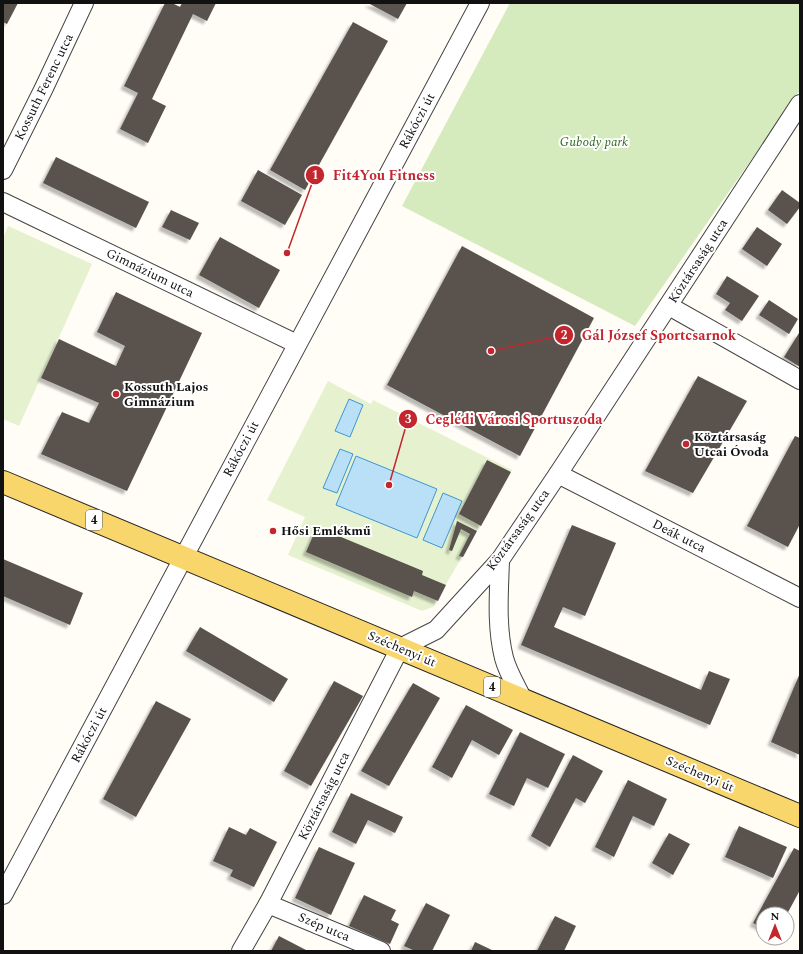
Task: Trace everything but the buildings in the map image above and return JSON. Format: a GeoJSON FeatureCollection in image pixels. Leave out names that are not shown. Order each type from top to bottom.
{"type":"FeatureCollection","features":[{"type":"Feature","properties":{"kind":"main road","name":"Széchenyi út"},"geometry":{"type":"LineString","coordinates":[[3,482],[800,816]]}},
{"type":"Feature","properties":{"kind":"street","name":"Kossuth Ferenc utca"},"geometry":{"type":"LineString","coordinates":[[3,170],[84,3]]}},
{"type":"Feature","properties":{"kind":"street","name":"Rákóczi út"},"geometry":{"type":"LineString","coordinates":[[3,895],[480,3]]}},
{"type":"Feature","properties":{"kind":"street","name":"Köztársaság utca"},"geometry":{"type":"LineString","coordinates":[[241,951],[268,904],[400,648],[436,630],[500,560],[797,114]]}},
{"type":"Feature","properties":{"kind":"street","name":"Gimnázium utca"},"geometry":{"type":"LineString","coordinates":[[3,202],[297,344]]}},
{"type":"Feature","properties":{"kind":"street"},"geometry":{"type":"LineString","coordinates":[[669,306],[800,380]]}},
{"type":"Feature","properties":{"kind":"street","name":"Deák utca"},"geometry":{"type":"LineString","coordinates":[[558,474],[800,598]]}},
{"type":"Feature","properties":{"kind":"street"},"geometry":{"type":"LineString","coordinates":[[500,560],[499,625],[504,659],[524,700]]}},
{"type":"Feature","properties":{"kind":"street","name":"Szép utca"},"geometry":{"type":"LineString","coordinates":[[268,904],[381,951]]}},
{"type":"Feature","properties":{"kind":"green space","name":"Gubody park"},"geometry":{"type":"Polygon","coordinates":[[[510,3],[800,3],[800,90],[635,326],[402,206],[510,3]]]}},
{"type":"Feature","properties":{"kind":"green space"},"geometry":{"type":"Polygon","coordinates":[[[8,226],[92,264],[19,426],[3,419],[3,238],[8,226]]]}},
{"type":"Feature","properties":{"kind":"green space"},"geometry":{"type":"Polygon","coordinates":[[[328,381],[371,404],[373,400],[512,470],[433,607],[422,611],[288,555],[305,517],[267,500],[328,381]]]}},
{"type":"Feature","properties":{"kind":"water"},"geometry":{"type":"Polygon","coordinates":[[[349,399],[363,405],[350,437],[335,431],[349,399]]]}},
{"type":"Feature","properties":{"kind":"water"},"geometry":{"type":"Polygon","coordinates":[[[340,449],[353,454],[337,493],[323,488],[340,449]]]}},
{"type":"Feature","properties":{"kind":"water"},"geometry":{"type":"Polygon","coordinates":[[[356,456],[437,489],[417,538],[336,505],[356,456]]]}},
{"type":"Feature","properties":{"kind":"water"},"geometry":{"type":"Polygon","coordinates":[[[443,493],[462,501],[442,548],[423,540],[443,493]]]}},
{"type":"Feature","properties":{"kind":"place","name":"Fit4You Fitness"},"geometry":{"type":"Point","coordinates":[287,253]}},
{"type":"Feature","properties":{"kind":"place","name":"Gál József Sportcsarnok"},"geometry":{"type":"Point","coordinates":[491,351]}},
{"type":"Feature","properties":{"kind":"place","name":"Kossuth Lajos Gimnázium"},"geometry":{"type":"Point","coordinates":[116,394]}},
{"type":"Feature","properties":{"kind":"place","name":"Köztársaság Utcai Óvoda"},"geometry":{"type":"Point","coordinates":[686,444]}},
{"type":"Feature","properties":{"kind":"place","name":"Ceglédi Városi Sportuszoda"},"geometry":{"type":"Point","coordinates":[389,485]}},
{"type":"Feature","properties":{"kind":"place","name":"Hősi Emlékmű"},"geometry":{"type":"Point","coordinates":[273,531]}}]}
